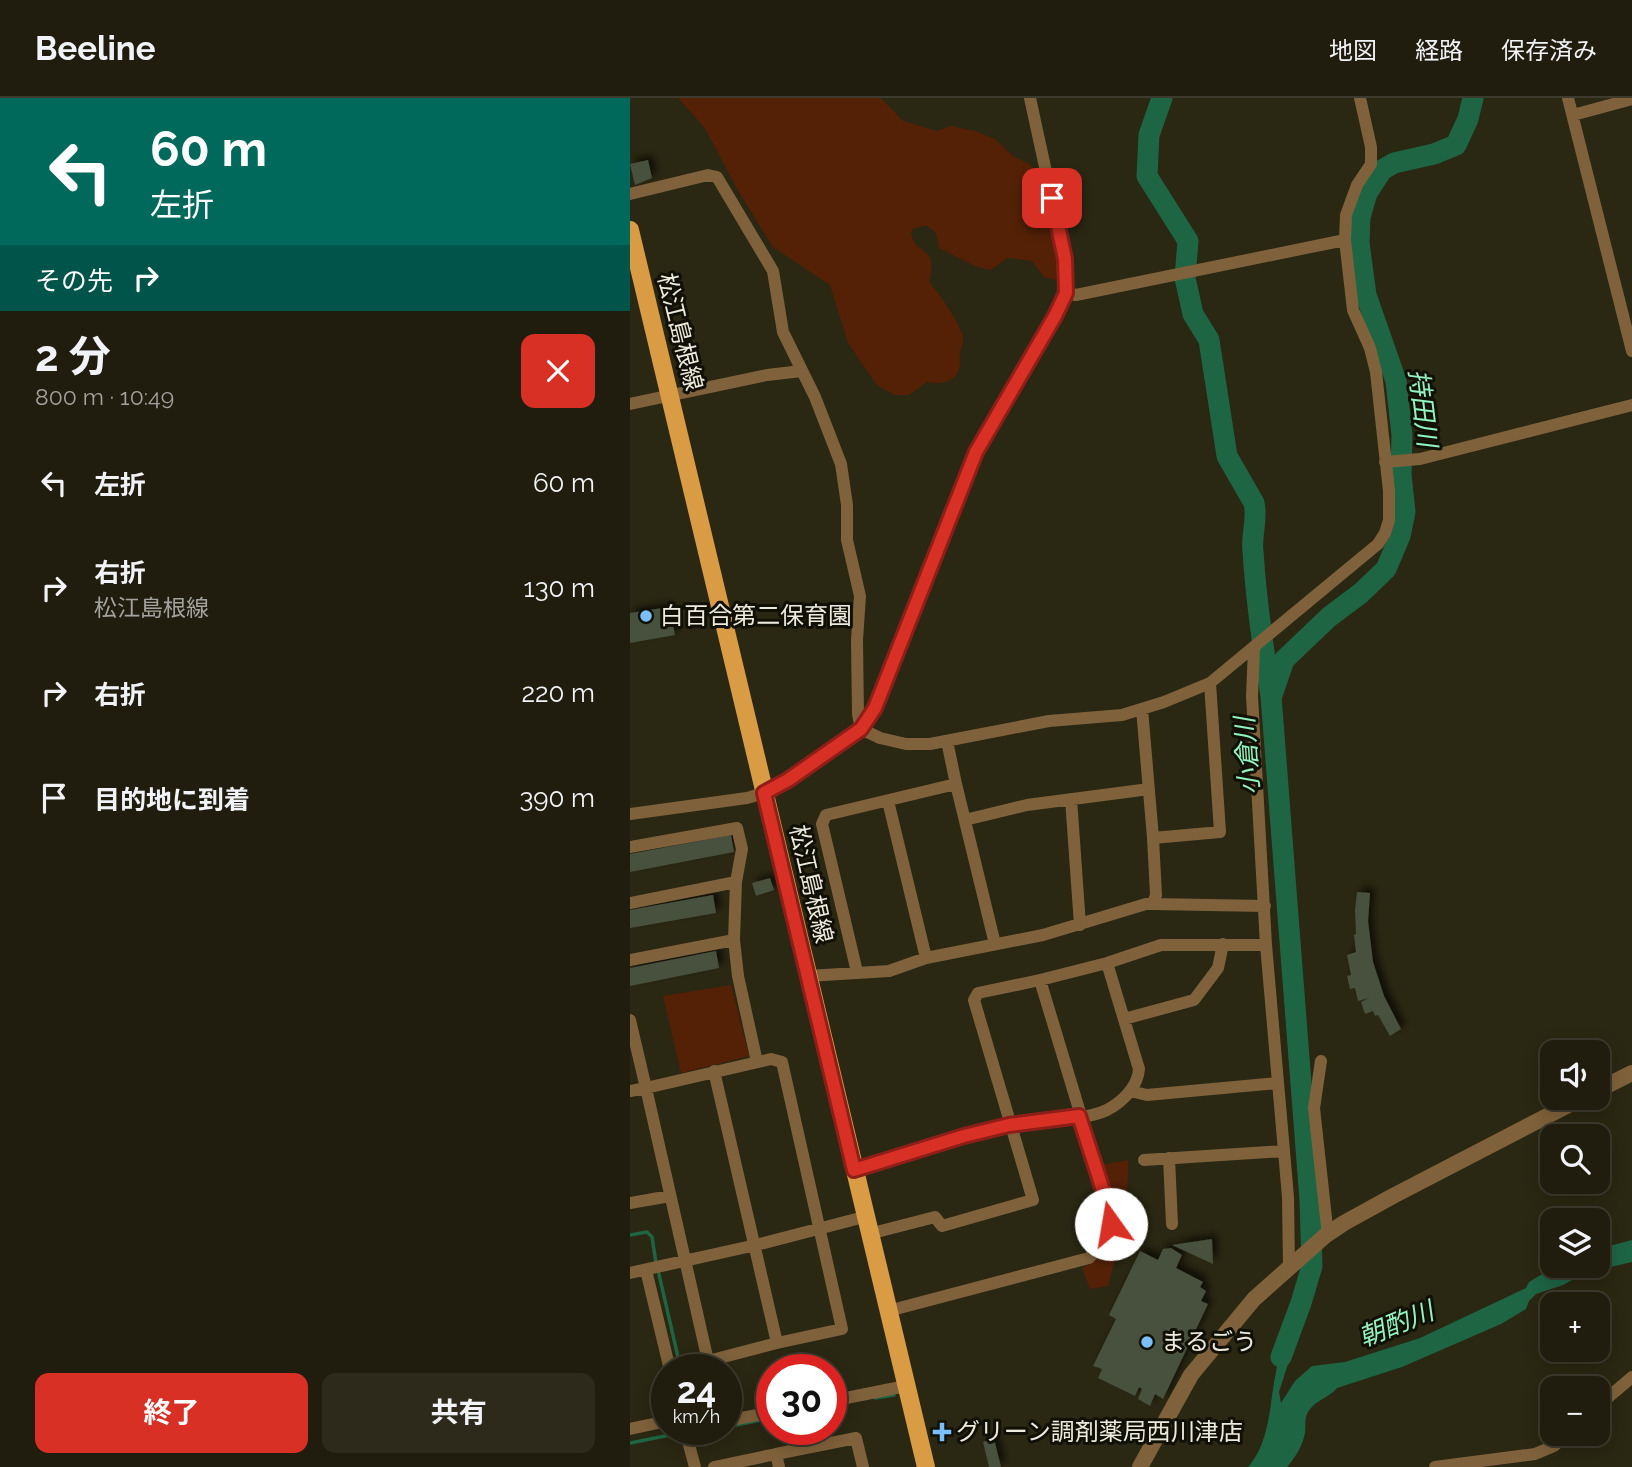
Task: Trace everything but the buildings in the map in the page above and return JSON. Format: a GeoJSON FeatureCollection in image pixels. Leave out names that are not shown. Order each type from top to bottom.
{"type":"FeatureCollection","features":[{"type":"Feature","properties":{"kind":"main road","name":"松江島根線"},"geometry":{"type":"LineString","coordinates":[[630,230],[926,1467]]}},
{"type":"Feature","properties":{"kind":"street"},"geometry":{"type":"LineString","coordinates":[[630,814],[747,798],[764,793],[788,780],[861,729],[881,694],[976,452],[1066,293],[1065,259],[1030,98]]}},
{"type":"Feature","properties":{"kind":"street"},"geometry":{"type":"LineString","coordinates":[[861,729],[880,738],[905,744],[930,744],[1049,721],[1122,715],[1142,709],[1210,683],[1378,544],[1389,520],[1387,462],[1377,372],[1370,348],[1353,310],[1345,240],[1346,215],[1357,185],[1371,164],[1371,147],[1360,98]]}},
{"type":"Feature","properties":{"kind":"street"},"geometry":{"type":"LineString","coordinates":[[1568,98],[1632,351]]}},
{"type":"Feature","properties":{"kind":"street"},"geometry":{"type":"LineString","coordinates":[[1573,115],[1632,99]]}},
{"type":"Feature","properties":{"kind":"street"},"geometry":{"type":"LineString","coordinates":[[630,194],[708,175],[719,180],[774,271],[783,332],[828,426],[841,464],[847,505],[847,540],[860,596],[857,640],[861,729]]}},
{"type":"Feature","properties":{"kind":"street"},"geometry":{"type":"LineString","coordinates":[[1066,293],[1076,295],[1345,240]]}},
{"type":"Feature","properties":{"kind":"street"},"geometry":{"type":"LineString","coordinates":[[630,404],[767,374],[802,371]]}},
{"type":"Feature","properties":{"kind":"street"},"geometry":{"type":"LineString","coordinates":[[1387,462],[1416,459],[1632,405]]}},
{"type":"Feature","properties":{"kind":"street"},"geometry":{"type":"LineString","coordinates":[[1255,648],[1252,696],[1266,945],[1293,1264]]}},
{"type":"Feature","properties":{"kind":"street"},"geometry":{"type":"LineString","coordinates":[[1153,838],[1220,832],[1210,683]]}},
{"type":"Feature","properties":{"kind":"street"},"geometry":{"type":"LineString","coordinates":[[1142,709],[1153,838],[1156,895],[1153,904]]}},
{"type":"Feature","properties":{"kind":"street"},"geometry":{"type":"LineString","coordinates":[[947,741],[995,944]]}},
{"type":"Feature","properties":{"kind":"street"},"geometry":{"type":"LineString","coordinates":[[857,972],[822,824],[826,815],[956,784]]}},
{"type":"Feature","properties":{"kind":"street"},"geometry":{"type":"LineString","coordinates":[[965,820],[1027,805],[1149,789]]}},
{"type":"Feature","properties":{"kind":"street"},"geometry":{"type":"LineString","coordinates":[[1071,799],[1080,925]]}},
{"type":"Feature","properties":{"kind":"street"},"geometry":{"type":"LineString","coordinates":[[888,801],[926,958]]}},
{"type":"Feature","properties":{"kind":"street"},"geometry":{"type":"LineString","coordinates":[[630,847],[737,828],[741,849],[736,882],[734,940],[738,976],[757,1062]]}},
{"type":"Feature","properties":{"kind":"street"},"geometry":{"type":"LineString","coordinates":[[630,903],[736,882]]}},
{"type":"Feature","properties":{"kind":"street"},"geometry":{"type":"LineString","coordinates":[[808,976],[889,971],[926,958],[1043,935],[1146,904],[1265,906]]}},
{"type":"Feature","properties":{"kind":"street"},"geometry":{"type":"LineString","coordinates":[[630,960],[734,940]]}},
{"type":"Feature","properties":{"kind":"street"},"geometry":{"type":"LineString","coordinates":[[1124,1019],[1194,1000],[1218,968],[1223,944]]}},
{"type":"Feature","properties":{"kind":"street"},"geometry":{"type":"LineString","coordinates":[[630,1273],[820,1230],[935,1217],[942,1226],[1033,1200],[974,1000],[978,993],[1107,963],[1161,945],[1266,945]]}},
{"type":"Feature","properties":{"kind":"street"},"geometry":{"type":"LineString","coordinates":[[854,1170],[964,1136],[1009,1125],[1104,1111],[1119,1102],[1138,1078],[1139,1069],[1107,963]]}},
{"type":"Feature","properties":{"kind":"street"},"geometry":{"type":"LineString","coordinates":[[888,1311],[1089,1258],[1106,1242],[1111,1224],[1110,1212],[1040,980]]}},
{"type":"Feature","properties":{"kind":"street"},"geometry":{"type":"LineString","coordinates":[[630,1020],[646,1088],[670,1195],[686,1261],[708,1361],[842,1329],[782,1062],[771,1059],[714,1071],[646,1088],[630,1091]]}},
{"type":"Feature","properties":{"kind":"street"},"geometry":{"type":"LineString","coordinates":[[1321,1061],[1314,1108],[1326,1231]]}},
{"type":"Feature","properties":{"kind":"street"},"geometry":{"type":"LineString","coordinates":[[714,1071],[777,1343]]}},
{"type":"Feature","properties":{"kind":"street"},"geometry":{"type":"LineString","coordinates":[[1610,1084],[1632,1073]]}},
{"type":"Feature","properties":{"kind":"street"},"geometry":{"type":"LineString","coordinates":[[1130,1091],[1147,1095],[1278,1083]]}},
{"type":"Feature","properties":{"kind":"street"},"geometry":{"type":"LineString","coordinates":[[1140,1467],[1191,1375],[1254,1299],[1326,1231],[1559,1110]]}},
{"type":"Feature","properties":{"kind":"street"},"geometry":{"type":"LineString","coordinates":[[1144,1160],[1283,1151]]}},
{"type":"Feature","properties":{"kind":"street"},"geometry":{"type":"LineString","coordinates":[[1169,1158],[1172,1223]]}},
{"type":"Feature","properties":{"kind":"street"},"geometry":{"type":"LineString","coordinates":[[630,1203],[670,1195]]}},
{"type":"Feature","properties":{"kind":"street"},"geometry":{"type":"LineString","coordinates":[[646,1270],[666,1354]]}},
{"type":"Feature","properties":{"kind":"street"},"geometry":{"type":"LineString","coordinates":[[1610,1396],[1632,1377]]}},
{"type":"Feature","properties":{"kind":"street"},"geometry":{"type":"LineString","coordinates":[[847,1398],[906,1386]]}},
{"type":"Feature","properties":{"kind":"street"},"geometry":{"type":"LineString","coordinates":[[630,1429],[651,1424]]}},
{"type":"Feature","properties":{"kind":"street"},"geometry":{"type":"LineString","coordinates":[[714,1467],[856,1437],[863,1467]]}},
{"type":"Feature","properties":{"kind":"street"},"geometry":{"type":"LineString","coordinates":[[690,1445],[695,1467]]}},
{"type":"Feature","properties":{"kind":"street"},"geometry":{"type":"LineString","coordinates":[[1435,1467],[1535,1454],[1554,1446]]}},
{"type":"Feature","properties":{"kind":"street"},"geometry":{"type":"LineString","coordinates":[[776,1454],[779,1467]]}},
{"type":"Feature","properties":{"kind":"shaded area"},"geometry":{"type":"Polygon","coordinates":[[[678,98],[881,98],[903,121],[937,131],[951,126],[995,139],[1013,156],[1031,165],[1047,210],[1060,271],[1055,280],[1044,277],[1032,261],[1008,258],[990,270],[975,266],[939,248],[936,233],[926,225],[913,229],[911,233],[914,241],[931,261],[929,282],[953,316],[963,342],[959,370],[953,378],[938,383],[927,382],[909,395],[894,395],[876,384],[848,343],[830,285],[773,247],[737,189],[705,128],[678,98]]]}},
{"type":"Feature","properties":{"kind":"shaded area"},"geometry":{"type":"Polygon","coordinates":[[[731,985],[749,1056],[681,1073],[663,996],[731,985]]]}},
{"type":"Feature","properties":{"kind":"shaded area"},"geometry":{"type":"Polygon","coordinates":[[[1128,1160],[1125,1206],[1108,1286],[1090,1289],[1082,1268],[1098,1259],[1109,1248],[1116,1223],[1111,1195],[1101,1165],[1128,1160]]]}},
{"type":"Feature","properties":{"kind":"shaded area"},"geometry":{"type":"Polygon","coordinates":[[[1632,1240],[1632,1262],[1610,1267],[1610,1246],[1632,1240]]]}},
{"type":"Feature","properties":{"kind":"shaded area"},"geometry":{"type":"Polygon","coordinates":[[[1540,1275],[1540,1278],[1576,1278],[1536,1294],[1526,1309],[1501,1324],[1402,1367],[1337,1388],[1308,1412],[1302,1442],[1287,1467],[1248,1467],[1265,1435],[1279,1358],[1296,1323],[1285,1358],[1288,1364],[1279,1392],[1281,1403],[1295,1381],[1312,1366],[1345,1362],[1420,1338],[1526,1288],[1529,1282],[1540,1275]]]}},
{"type":"Feature","properties":{"kind":"waterway","name":"小倉川"},"geometry":{"type":"LineString","coordinates":[[1162,98],[1149,135],[1147,176],[1188,241],[1185,278],[1193,314],[1209,340],[1227,456],[1255,509],[1254,569],[1271,696],[1310,1200],[1312,1266],[1281,1357]]}},
{"type":"Feature","properties":{"kind":"waterway","name":"持田川"},"geometry":{"type":"LineString","coordinates":[[1272,695],[1284,660],[1329,617],[1361,593],[1386,569],[1400,536],[1405,512],[1401,475],[1402,435],[1396,381],[1366,295],[1359,243],[1360,217],[1367,193],[1382,170],[1394,163],[1434,154],[1456,145],[1468,119],[1473,98]]}},
{"type":"Feature","properties":{"kind":"waterway"},"geometry":{"type":"LineString","coordinates":[[630,1235],[647,1232],[652,1237],[656,1263]]}},
{"type":"Feature","properties":{"kind":"waterway"},"geometry":{"type":"LineString","coordinates":[[658,1270],[677,1354]]}},
{"type":"Feature","properties":{"kind":"waterway"},"geometry":{"type":"LineString","coordinates":[[875,1398],[894,1395]]}},
{"type":"Feature","properties":{"kind":"waterway"},"geometry":{"type":"LineString","coordinates":[[742,1424],[756,1421]]}},
{"type":"Feature","properties":{"kind":"waterway"},"geometry":{"type":"LineString","coordinates":[[630,1443],[651,1439]]}},
{"type":"Feature","properties":{"kind":"place","name":"白百合第二保育園"},"geometry":{"type":"Point","coordinates":[646,616]}},
{"type":"Feature","properties":{"kind":"place","name":"まるごう"},"geometry":{"type":"Point","coordinates":[1147,1342]}},
{"type":"Feature","properties":{"kind":"place","name":"グリーン調剤薬局西川津店"},"geometry":{"type":"Point","coordinates":[942,1432]}},
{"type":"Feature","properties":{"kind":"route"},"geometry":{"type":"LineString","coordinates":[[1052,198],[1065,259],[1066,293],[976,452],[875,708],[861,729],[841,745],[764,793],[854,1170],[1009,1125],[1079,1116],[1110,1212],[1111,1224]]}},
{"type":"Feature","properties":{"kind":"water label","name":"朝酌川"},"geometry":{"type":"Point","coordinates":[1396,1324]}}]}
